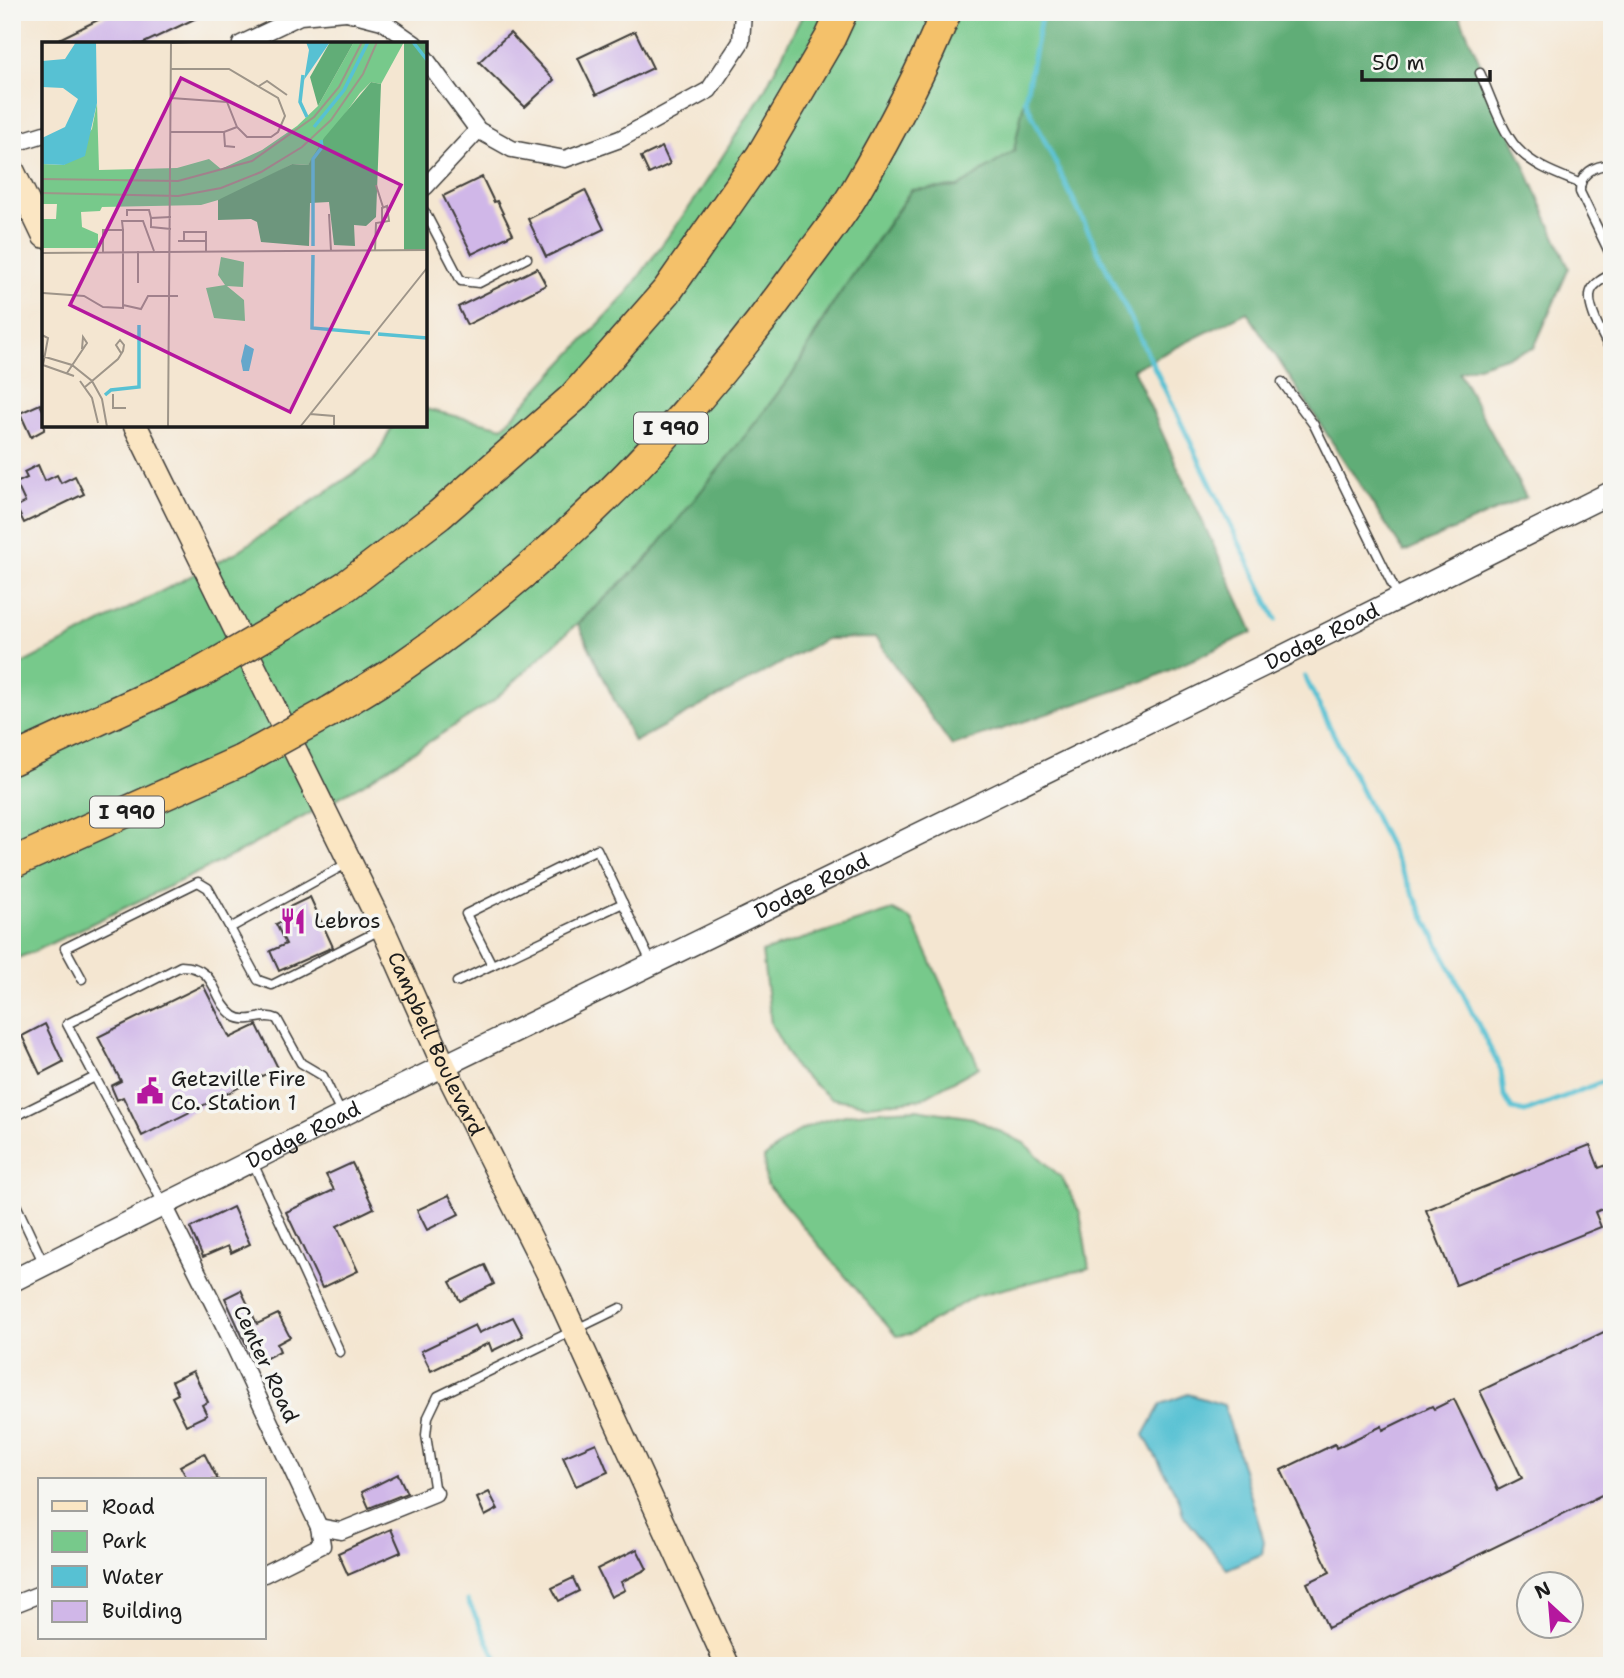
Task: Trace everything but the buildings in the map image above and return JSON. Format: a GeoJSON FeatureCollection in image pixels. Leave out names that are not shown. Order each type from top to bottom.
{"type":"FeatureCollection","features":[{"type":"Feature","properties":{"kind":"highway"},"geometry":{"type":"LineString","coordinates":[[12,761],[200,673],[346,586],[439,515],[573,398],[667,291],[753,167],[830,38],[842,12]]}},
{"type":"Feature","properties":{"kind":"highway","name":"I 990"},"geometry":{"type":"LineString","coordinates":[[12,863],[242,760],[329,712],[401,668],[481,608],[563,539],[634,470],[754,332],[854,194],[925,63],[946,12]]}},
{"type":"Feature","properties":{"kind":"main road"},"geometry":{"type":"LineString","coordinates":[[12,169],[42,232]]}},
{"type":"Feature","properties":{"kind":"main road","name":"Campbell Boulevard"},"geometry":{"type":"LineString","coordinates":[[136,427],[383,929],[444,1066],[573,1330],[728,1666]]}},
{"type":"Feature","properties":{"kind":"street"},"geometry":{"type":"LineString","coordinates":[[246,42],[300,16],[346,12],[382,21],[412,42]]}},
{"type":"Feature","properties":{"kind":"street"},"geometry":{"type":"LineString","coordinates":[[427,61],[478,130],[512,149],[565,159],[620,139],[709,90],[741,42],[743,12]]}},
{"type":"Feature","properties":{"kind":"street"},"geometry":{"type":"LineString","coordinates":[[427,185],[478,130]]}},
{"type":"Feature","properties":{"kind":"street"},"geometry":{"type":"LineString","coordinates":[[12,144],[42,135]]}},
{"type":"Feature","properties":{"kind":"street","name":"Dodge Road"},"geometry":{"type":"LineString","coordinates":[[12,1281],[342,1115],[653,965],[1612,492]]}},
{"type":"Feature","properties":{"kind":"street","name":"Center Road"},"geometry":{"type":"LineString","coordinates":[[164,1205],[229,1335],[319,1527],[322,1545],[266,1573]]}},
{"type":"Feature","properties":{"kind":"street"},"geometry":{"type":"LineString","coordinates":[[319,1527],[341,1531],[435,1493]]}},
{"type":"Feature","properties":{"kind":"street"},"geometry":{"type":"LineString","coordinates":[[12,1605],[38,1595]]}},
{"type":"Feature","properties":{"kind":"lane"},"geometry":{"type":"LineString","coordinates":[[1480,73],[1516,147],[1541,167],[1579,183]]}},
{"type":"Feature","properties":{"kind":"lane"},"geometry":{"type":"LineString","coordinates":[[1612,165],[1603,164],[1592,169],[1579,183],[1580,192],[1612,258]]}},
{"type":"Feature","properties":{"kind":"lane"},"geometry":{"type":"LineString","coordinates":[[427,216],[461,281],[479,283],[527,258]]}},
{"type":"Feature","properties":{"kind":"lane"},"geometry":{"type":"LineString","coordinates":[[1612,274],[1591,290],[1589,299],[1612,354]]}},
{"type":"Feature","properties":{"kind":"lane"},"geometry":{"type":"LineString","coordinates":[[1282,382],[1314,425],[1399,598]]}},
{"type":"Feature","properties":{"kind":"lane"},"geometry":{"type":"LineString","coordinates":[[492,965],[466,914],[597,849],[653,965]]}},
{"type":"Feature","properties":{"kind":"lane"},"geometry":{"type":"LineString","coordinates":[[229,928],[350,861]]}},
{"type":"Feature","properties":{"kind":"lane"},"geometry":{"type":"LineString","coordinates":[[82,979],[65,948],[198,882],[208,888],[258,980],[272,985],[383,929]]}},
{"type":"Feature","properties":{"kind":"lane"},"geometry":{"type":"LineString","coordinates":[[457,982],[623,903]]}},
{"type":"Feature","properties":{"kind":"lane"},"geometry":{"type":"LineString","coordinates":[[164,1205],[67,1024],[181,966],[192,966],[204,972],[235,1017],[251,1020],[271,1016],[276,1019],[302,1063],[323,1076],[342,1115]]}},
{"type":"Feature","properties":{"kind":"lane"},"geometry":{"type":"LineString","coordinates":[[12,1118],[95,1077]]}},
{"type":"Feature","properties":{"kind":"lane"},"geometry":{"type":"LineString","coordinates":[[252,1160],[341,1352]]}},
{"type":"Feature","properties":{"kind":"lane"},"geometry":{"type":"LineString","coordinates":[[12,1196],[44,1265]]}},
{"type":"Feature","properties":{"kind":"lane"},"geometry":{"type":"LineString","coordinates":[[435,1493],[426,1435],[428,1417],[438,1396],[620,1308]]}},
{"type":"Feature","properties":{"kind":"green space"},"geometry":{"type":"Polygon","coordinates":[[[804,12],[1042,12],[1014,151],[958,187],[911,190],[826,314],[794,372],[647,559],[493,701],[363,784],[238,853],[12,960],[12,669],[237,552],[375,459],[392,427],[427,427],[427,409],[503,427],[624,297],[696,198],[764,91],[804,12]]]}},
{"type":"Feature","properties":{"kind":"green space"},"geometry":{"type":"Polygon","coordinates":[[[1042,12],[1458,12],[1569,268],[1534,348],[1459,372],[1526,497],[1404,552],[1247,312],[1133,369],[1253,632],[1150,679],[952,746],[875,638],[826,639],[634,742],[578,624],[647,559],[756,422],[794,372],[835,301],[912,190],[958,187],[1014,151],[1042,12]]]}},
{"type":"Feature","properties":{"kind":"green space"},"geometry":{"type":"Polygon","coordinates":[[[893,910],[912,920],[979,1067],[921,1099],[870,1105],[830,1098],[795,1068],[771,1024],[762,952],[893,910]]]}},
{"type":"Feature","properties":{"kind":"green space"},"geometry":{"type":"Polygon","coordinates":[[[917,1109],[973,1118],[1024,1143],[1062,1178],[1080,1213],[1089,1268],[975,1296],[911,1334],[896,1336],[766,1183],[764,1158],[794,1134],[823,1121],[854,1114],[917,1109]]]}},
{"type":"Feature","properties":{"kind":"water"},"geometry":{"type":"Polygon","coordinates":[[[1188,1394],[1224,1405],[1264,1541],[1262,1554],[1227,1569],[1183,1515],[1179,1499],[1144,1435],[1161,1404],[1188,1394]]]}},
{"type":"Feature","properties":{"kind":"waterway"},"geometry":{"type":"LineString","coordinates":[[1042,12],[1025,100],[1276,619]]}},
{"type":"Feature","properties":{"kind":"waterway"},"geometry":{"type":"LineString","coordinates":[[1305,677],[1501,1070],[1504,1095],[1512,1109],[1525,1112],[1612,1078]]}},
{"type":"Feature","properties":{"kind":"waterway"},"geometry":{"type":"LineString","coordinates":[[468,1601],[500,1666]]}},
{"type":"Feature","properties":{"kind":"place","name":"Lebros"},"geometry":{"type":"Point","coordinates":[293,921]}},
{"type":"Feature","properties":{"kind":"place","name":"Getzville Fire Co. Station 1"},"geometry":{"type":"Point","coordinates":[150,1091]}}]}
